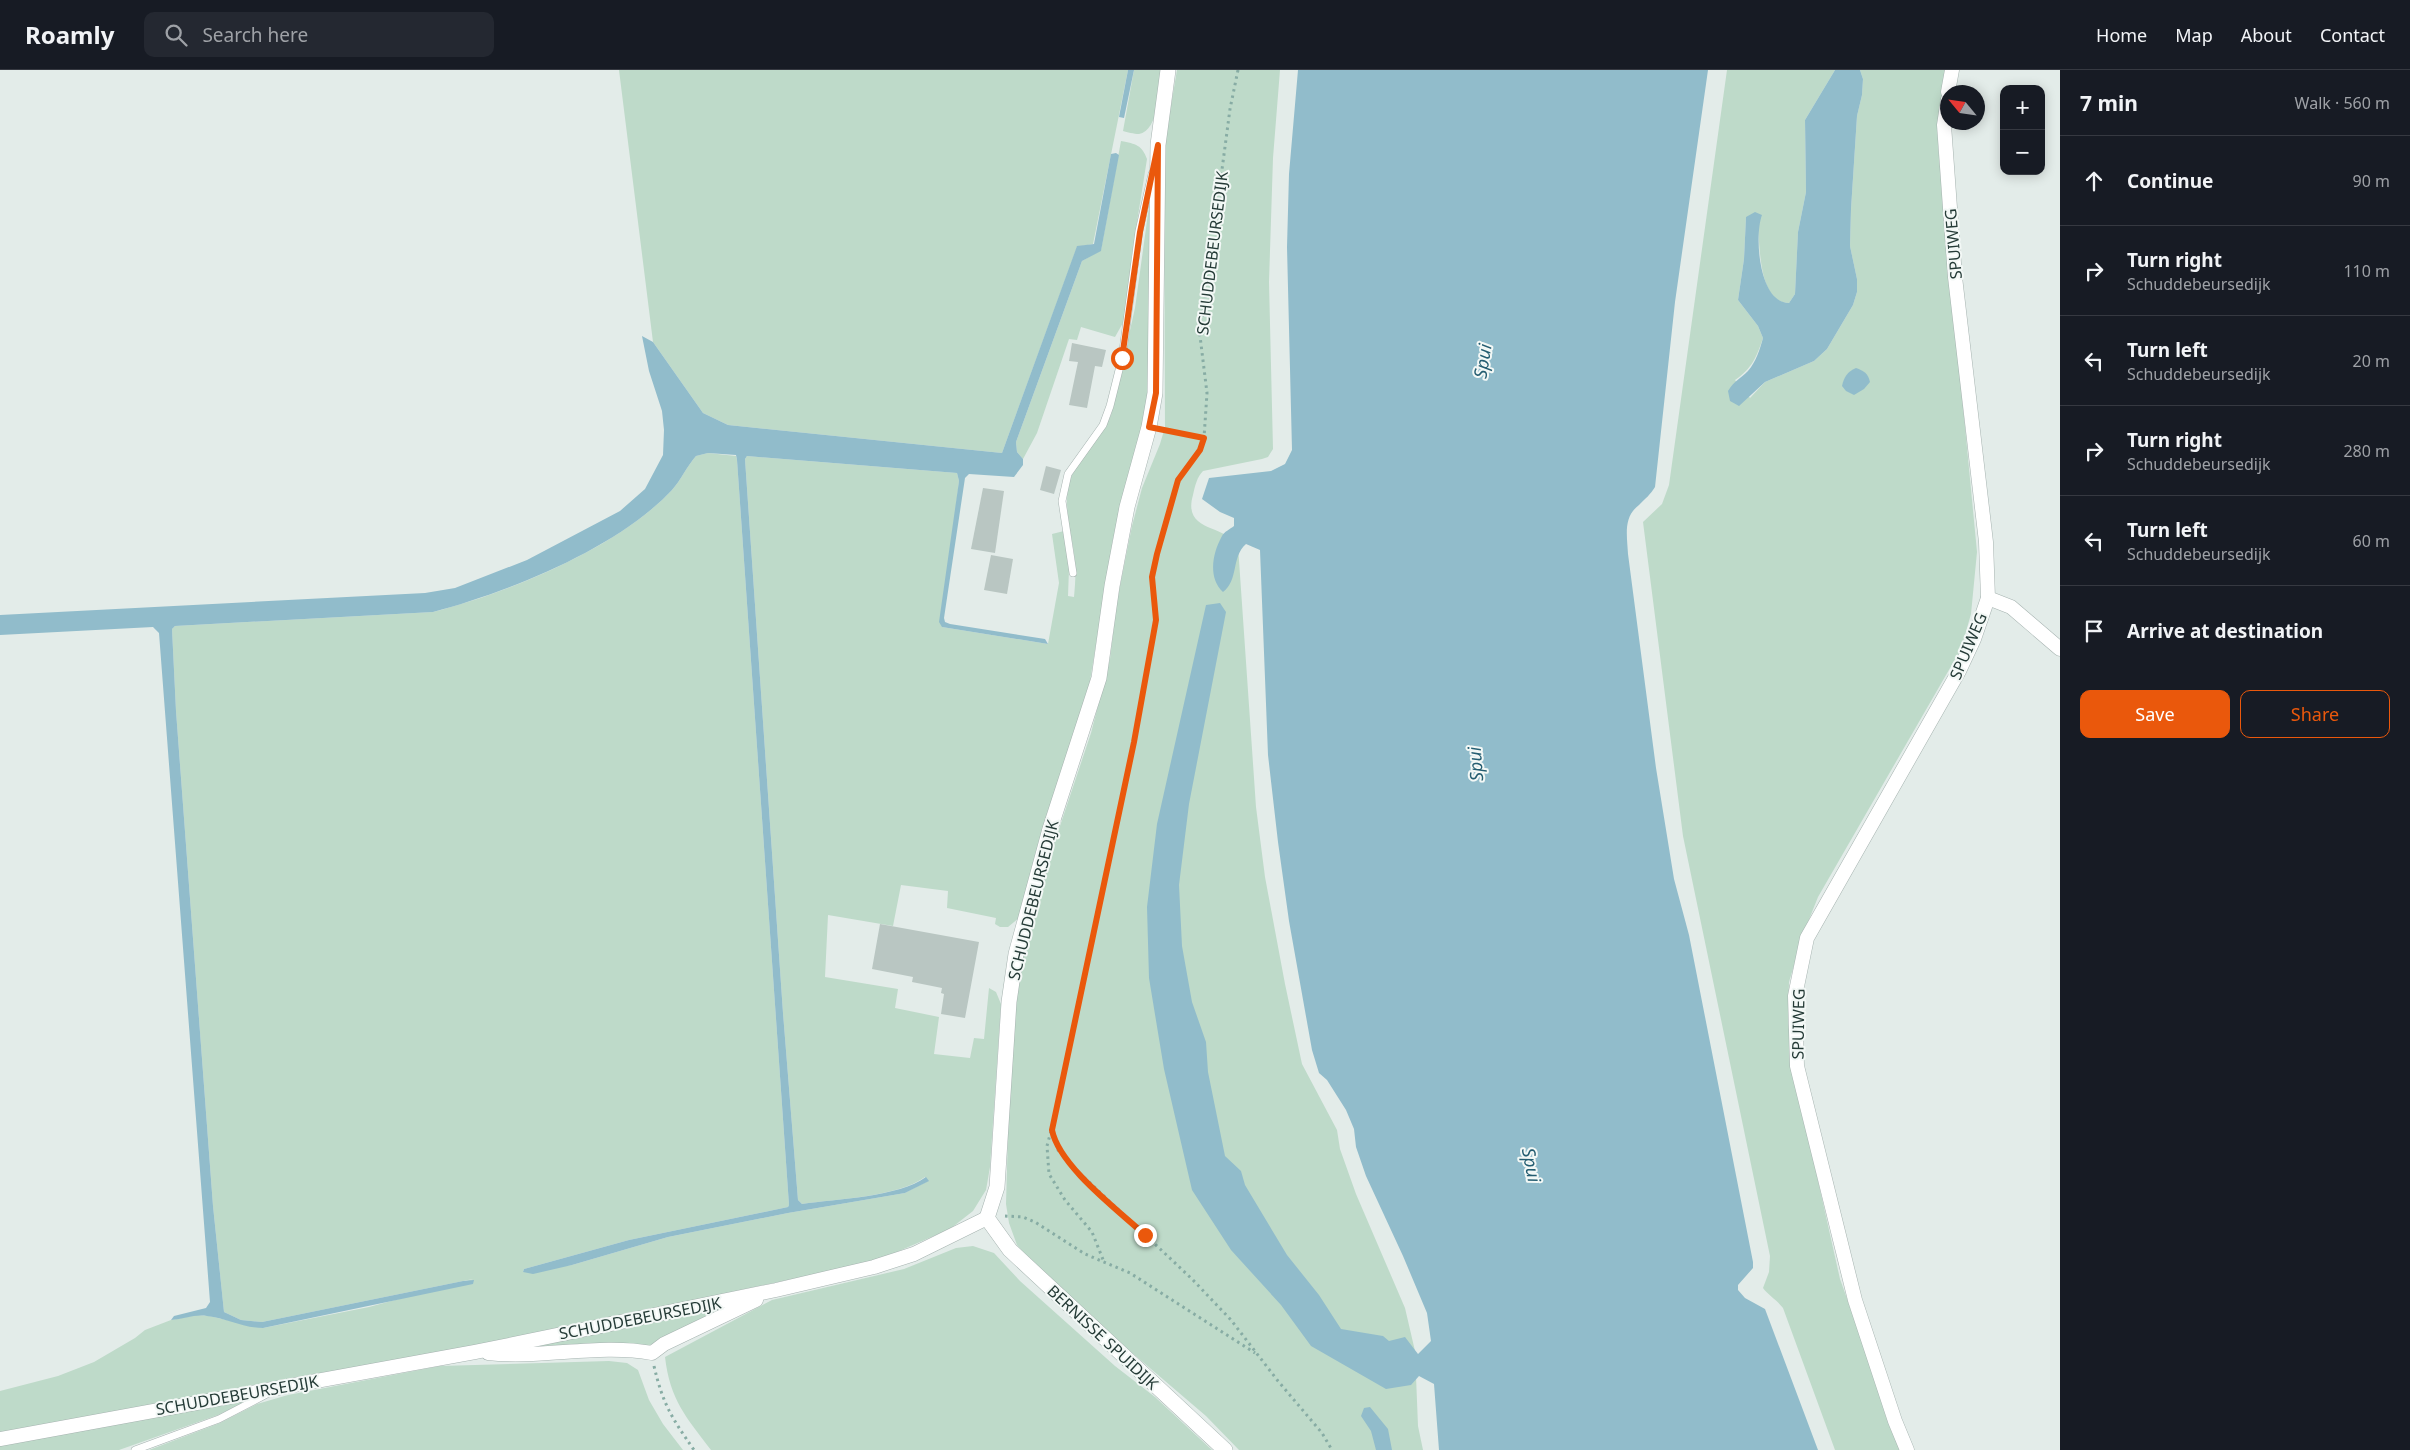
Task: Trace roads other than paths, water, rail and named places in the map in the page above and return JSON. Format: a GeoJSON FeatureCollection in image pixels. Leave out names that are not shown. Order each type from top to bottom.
{"type":"FeatureCollection","features":[{"type":"Feature","properties":{"kind":"street","name":"SCHUDDEBEURSEDIJK"},"geometry":{"type":"LineString","coordinates":[[0,1439],[475,1352],[776,1290],[874,1267],[914,1254],[988,1218],[997,1188],[1009,1002],[1016,954],[1050,829],[1099,678],[1112,586],[1127,507],[1149,427],[1156,393],[1158,145],[1168,70]]}},
{"type":"Feature","properties":{"kind":"street"},"geometry":{"type":"LineString","coordinates":[[1949,85],[1952,70]]}},
{"type":"Feature","properties":{"kind":"street","name":"SPUIWEG"},"geometry":{"type":"LineString","coordinates":[[1907,1450],[1895,1421],[1855,1300],[1799,1075],[1797,1066],[1795,996],[1807,938],[1959,671],[1974,639],[1988,598],[1986,542],[1955,277],[1944,130]]}},
{"type":"Feature","properties":{"kind":"street","name":"SPUIWEG"},"geometry":{"type":"LineString","coordinates":[[1988,598],[2011,607],[2060,648]]}},
{"type":"Feature","properties":{"kind":"street","name":"BERNISSE SPUIDIJK"},"geometry":{"type":"LineString","coordinates":[[988,1218],[1010,1250],[1225,1450]]}},
{"type":"Feature","properties":{"kind":"street","name":"SCHUDDEBEURSEDIJK"},"geometry":{"type":"LineString","coordinates":[[475,1352],[512,1356],[576,1352],[639,1351],[652,1353],[664,1344],[776,1290]]}},
{"type":"Feature","properties":{"kind":"lane"},"geometry":{"type":"LineString","coordinates":[[1073,573],[1062,501],[1068,474],[1103,425],[1110,406],[1122,358],[1140,232],[1158,145]]}},
{"type":"Feature","properties":{"kind":"lane"},"geometry":{"type":"LineString","coordinates":[[136,1450],[219,1419],[283,1386]]}},
{"type":"Feature","properties":{"kind":"water"},"geometry":{"type":"Polygon","coordinates":[[[1128,70],[1134,70],[1124,118],[1119,117],[1128,70]]]}},
{"type":"Feature","properties":{"kind":"water","name":"Spui"},"geometry":{"type":"Polygon","coordinates":[[[1298,70],[1708,70],[1675,302],[1655,487],[1630,515],[1627,527],[1628,554],[1656,768],[1674,879],[1689,935],[1753,1262],[1753,1268],[1738,1285],[1738,1290],[1745,1298],[1765,1309],[1818,1450],[1439,1450],[1434,1384],[1419,1376],[1411,1385],[1386,1389],[1311,1346],[1281,1305],[1231,1250],[1192,1190],[1164,1069],[1149,978],[1147,907],[1157,824],[1206,605],[1220,603],[1226,612],[1189,804],[1179,885],[1182,946],[1192,1002],[1206,1042],[1208,1072],[1225,1156],[1241,1171],[1245,1185],[1287,1255],[1319,1295],[1341,1329],[1383,1336],[1389,1341],[1405,1337],[1418,1354],[1431,1341],[1427,1313],[1366,1176],[1356,1147],[1354,1129],[1346,1110],[1327,1080],[1319,1073],[1312,1050],[1289,921],[1268,755],[1260,550],[1246,544],[1241,549],[1231,581],[1223,592],[1218,586],[1213,573],[1214,558],[1222,536],[1234,526],[1234,518],[1220,512],[1202,499],[1209,478],[1271,471],[1285,464],[1292,450],[1287,247],[1289,174],[1298,70]]]}},
{"type":"Feature","properties":{"kind":"water"},"geometry":{"type":"Polygon","coordinates":[[[1835,70],[1860,70],[1863,79],[1862,95],[1857,116],[1851,209],[1850,246],[1857,279],[1857,292],[1853,305],[1827,349],[1814,361],[1765,382],[1739,406],[1730,401],[1728,391],[1751,367],[1763,338],[1758,326],[1738,300],[1744,259],[1746,217],[1755,212],[1762,215],[1759,252],[1765,281],[1771,292],[1779,300],[1789,303],[1795,294],[1798,232],[1806,192],[1805,120],[1835,70]]]}},
{"type":"Feature","properties":{"kind":"water"},"geometry":{"type":"Polygon","coordinates":[[[1116,153],[1119,155],[1101,251],[1082,261],[1016,442],[1017,452],[1023,459],[1023,465],[1014,477],[969,474],[965,478],[944,618],[945,622],[950,624],[1045,639],[1048,644],[942,627],[939,622],[959,481],[957,473],[747,456],[745,459],[783,1013],[798,1200],[802,1204],[867,1196],[900,1189],[926,1177],[929,1181],[905,1193],[788,1213],[668,1237],[572,1265],[533,1274],[523,1272],[524,1269],[629,1240],[788,1207],[789,1205],[737,460],[736,455],[708,453],[696,456],[672,490],[623,531],[561,565],[495,593],[433,612],[175,626],[172,629],[176,711],[213,1206],[224,1312],[241,1320],[262,1322],[474,1280],[473,1284],[263,1328],[203,1316],[171,1320],[174,1316],[206,1308],[210,1302],[159,633],[153,627],[0,635],[0,615],[425,593],[455,588],[527,560],[620,511],[645,489],[663,455],[664,430],[662,411],[649,371],[642,336],[653,342],[703,413],[728,425],[1002,453],[1077,246],[1094,244],[1111,154],[1116,153]]]}},
{"type":"Feature","properties":{"kind":"water"},"geometry":{"type":"Polygon","coordinates":[[[1856,368],[1868,376],[1870,382],[1864,389],[1854,395],[1846,391],[1842,386],[1846,375],[1856,368]]]}},
{"type":"Feature","properties":{"kind":"water"},"geometry":{"type":"Polygon","coordinates":[[[1370,1407],[1388,1429],[1392,1450],[1376,1450],[1371,1431],[1361,1416],[1364,1408],[1370,1407]]]}}]}
